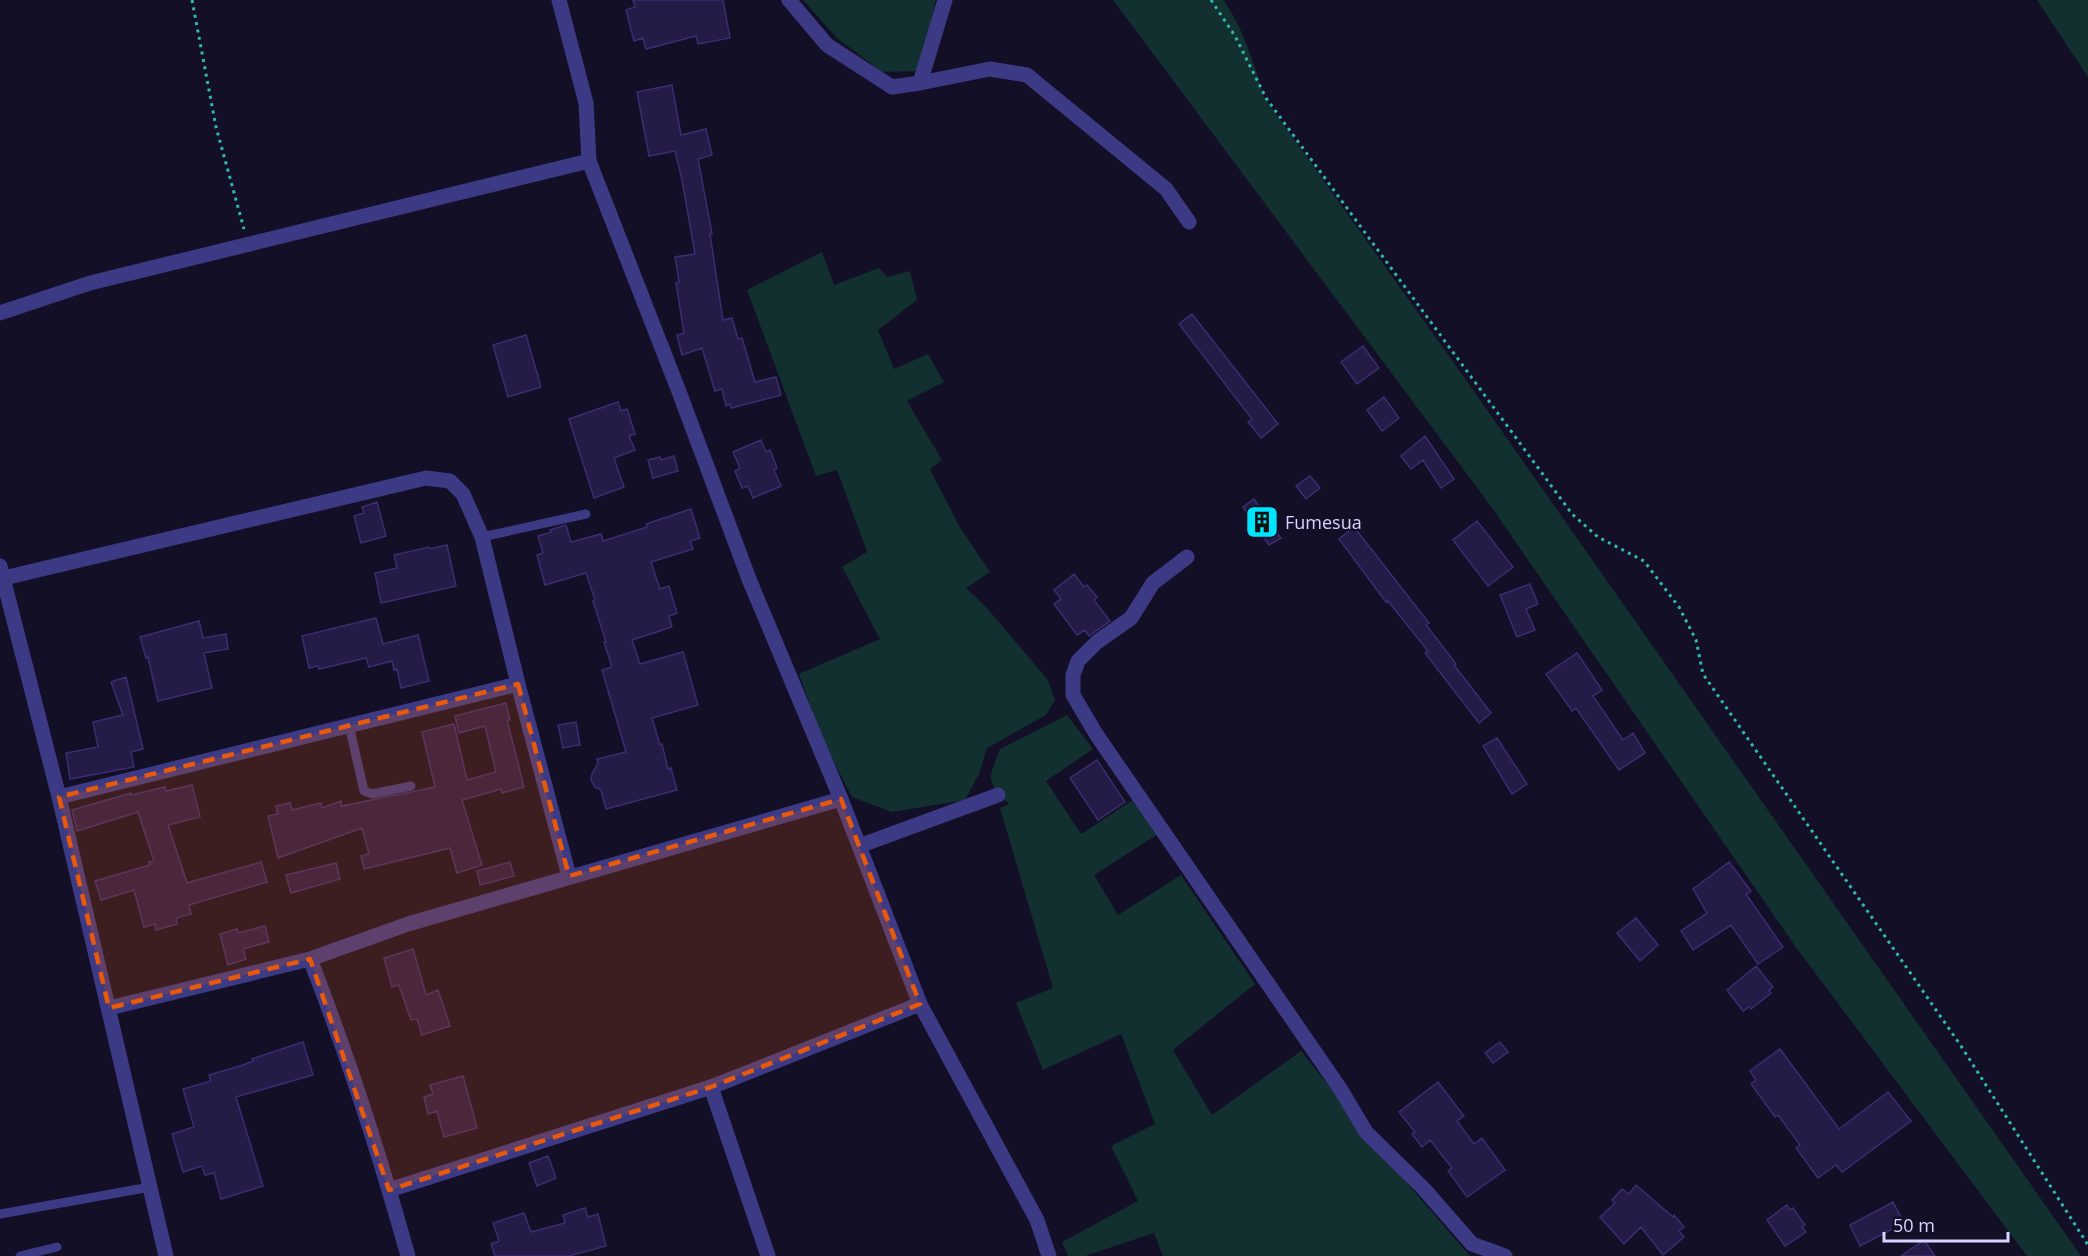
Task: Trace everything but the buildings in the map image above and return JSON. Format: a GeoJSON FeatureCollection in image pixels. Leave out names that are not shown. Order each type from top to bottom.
{"type":"FeatureCollection","features":[{"type":"Feature","properties":{"kind":"street"},"geometry":{"type":"LineString","coordinates":[[559,0],[586,103],[589,161],[749,579],[841,799],[920,1004],[1037,1220],[1049,1256]]}},
{"type":"Feature","properties":{"kind":"street"},"geometry":{"type":"LineString","coordinates":[[789,0],[827,45],[892,87],[990,69],[1027,75],[1166,189],[1189,222]]}},
{"type":"Feature","properties":{"kind":"street"},"geometry":{"type":"LineString","coordinates":[[920,83],[945,0]]}},
{"type":"Feature","properties":{"kind":"street"},"geometry":{"type":"LineString","coordinates":[[0,313],[90,283],[589,161]]}},
{"type":"Feature","properties":{"kind":"street"},"geometry":{"type":"LineString","coordinates":[[166,1256],[59,797],[1,574],[426,478],[450,481],[463,494],[482,537],[569,876]]}},
{"type":"Feature","properties":{"kind":"street"},"geometry":{"type":"LineString","coordinates":[[1187,556],[1153,583],[1131,618],[1097,642],[1078,661],[1072,675],[1073,696],[1096,734],[1341,1090],[1366,1132],[1424,1189],[1472,1244],[1505,1256]]}},
{"type":"Feature","properties":{"kind":"street"},"geometry":{"type":"LineString","coordinates":[[59,797],[518,684]]}},
{"type":"Feature","properties":{"kind":"street"},"geometry":{"type":"LineString","coordinates":[[859,846],[998,795]]}},
{"type":"Feature","properties":{"kind":"street"},"geometry":{"type":"LineString","coordinates":[[108,1008],[310,959],[408,924],[841,799]]}},
{"type":"Feature","properties":{"kind":"street"},"geometry":{"type":"LineString","coordinates":[[310,959],[339,1031],[408,1256]]}},
{"type":"Feature","properties":{"kind":"street"},"geometry":{"type":"LineString","coordinates":[[389,1190],[711,1087],[920,1004]]}},
{"type":"Feature","properties":{"kind":"street"},"geometry":{"type":"LineString","coordinates":[[711,1087],[768,1256]]}},
{"type":"Feature","properties":{"kind":"lane"},"geometry":{"type":"LineString","coordinates":[[482,537],[586,514]]}},
{"type":"Feature","properties":{"kind":"lane"},"geometry":{"type":"LineString","coordinates":[[349,725],[364,791],[372,794],[411,786]]}},
{"type":"Feature","properties":{"kind":"lane"},"geometry":{"type":"LineString","coordinates":[[0,1214],[150,1187]]}},
{"type":"Feature","properties":{"kind":"lane"},"geometry":{"type":"LineString","coordinates":[[20,1256],[57,1247]]}},
{"type":"Feature","properties":{"kind":"path"},"geometry":{"type":"LineString","coordinates":[[192,0],[216,126],[248,244]]}},
{"type":"Feature","properties":{"kind":"path"},"geometry":{"type":"LineString","coordinates":[[1211,0],[1235,36],[1266,98],[1572,514],[1599,537],[1644,561],[1679,607],[1696,640],[1703,674],[1960,1046],[2088,1245]]}},
{"type":"Feature","properties":{"kind":"highlighted area"},"geometry":{"type":"Polygon","coordinates":[[[518,684],[569,876],[841,799],[920,1004],[711,1087],[389,1190],[310,959],[109,1008],[59,797],[518,684]]]}},
{"type":"Feature","properties":{"kind":"green space"},"geometry":{"type":"Polygon","coordinates":[[[803,0],[936,0],[919,71],[882,72],[837,38],[803,0]]]}},
{"type":"Feature","properties":{"kind":"green space"},"geometry":{"type":"Polygon","coordinates":[[[1113,0],[1224,0],[1248,47],[1264,97],[1454,363],[2081,1256],[2027,1256],[1795,946],[1490,505],[1113,0]]]}},
{"type":"Feature","properties":{"kind":"green space"},"geometry":{"type":"Polygon","coordinates":[[[2037,0],[2088,0],[2088,77],[2037,0]]]}},
{"type":"Feature","properties":{"kind":"green space"},"geometry":{"type":"Polygon","coordinates":[[[822,252],[834,285],[879,268],[887,277],[910,271],[917,300],[878,330],[894,369],[928,354],[944,382],[907,401],[942,460],[930,469],[959,526],[990,572],[966,588],[986,607],[1048,680],[1055,700],[1046,715],[987,748],[979,774],[965,800],[892,812],[852,797],[823,741],[799,674],[880,639],[842,567],[867,552],[837,470],[816,476],[747,290],[822,252]]]}},
{"type":"Feature","properties":{"kind":"green space"},"geometry":{"type":"Polygon","coordinates":[[[1067,715],[1093,749],[1046,781],[1081,834],[1133,800],[1158,834],[1094,875],[1118,915],[1181,875],[1255,984],[1173,1050],[1212,1115],[1301,1051],[1400,1175],[1470,1256],[1163,1256],[1154,1233],[1085,1256],[1068,1256],[1062,1242],[1138,1201],[1111,1146],[1155,1124],[1121,1034],[1043,1070],[1016,1003],[1053,988],[1000,808],[1009,804],[992,784],[991,773],[1000,749],[1067,715]]]}},
{"type":"Feature","properties":{"kind":"place","name":"Fumesua"},"geometry":{"type":"Point","coordinates":[1262,522]}}]}
